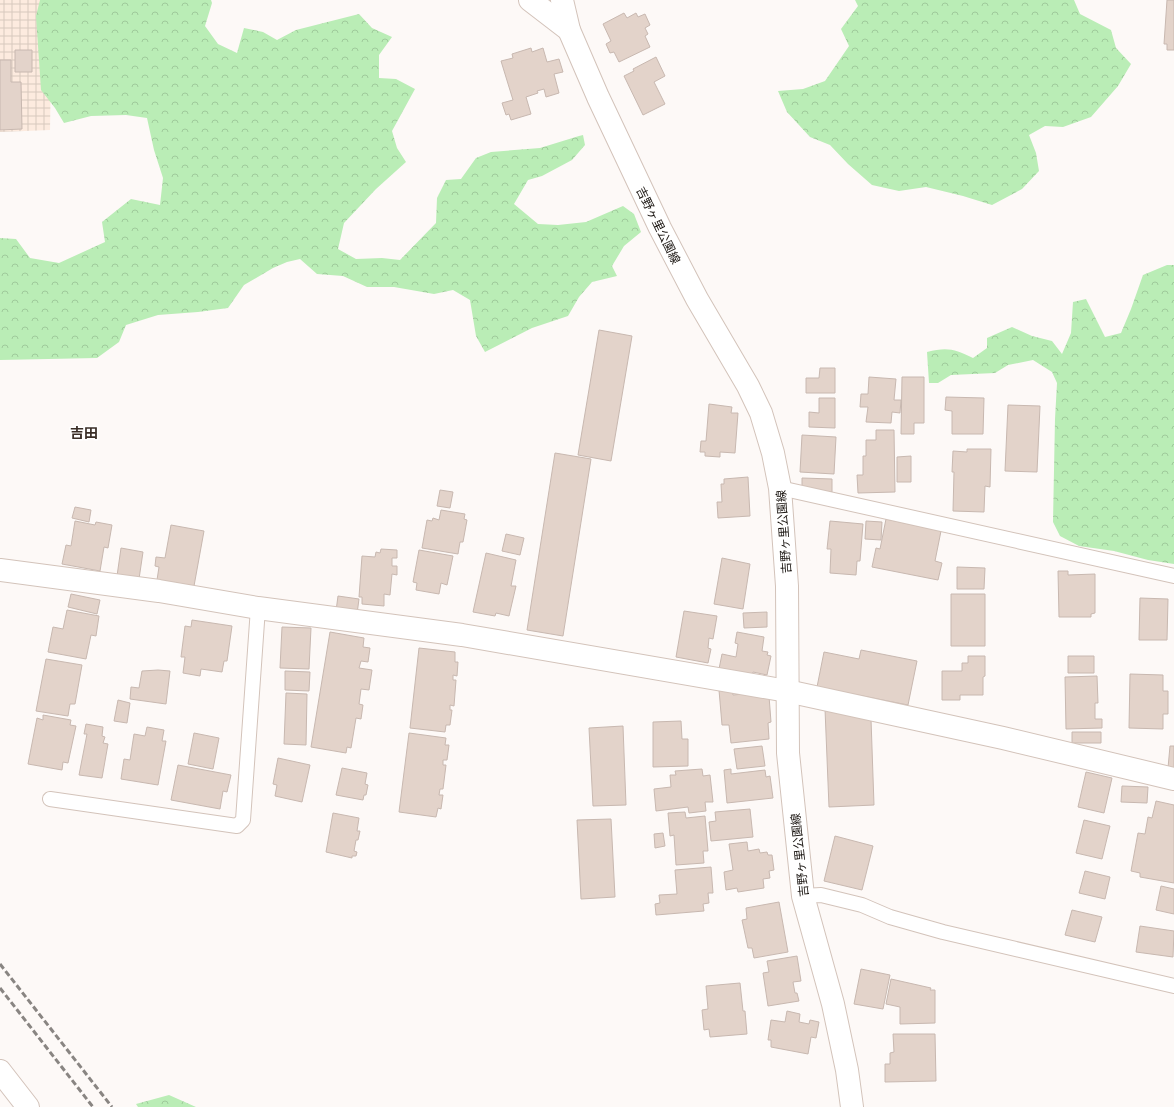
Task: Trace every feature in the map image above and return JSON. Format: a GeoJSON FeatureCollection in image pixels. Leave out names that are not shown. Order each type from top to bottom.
{"type":"FeatureCollection","features":[{"type":"Feature","properties":{"kind":"street"},"geometry":{"type":"LineString","coordinates":[[530,0],[570,30]]}},
{"type":"Feature","properties":{"kind":"street","name":"吉野ヶ里公園線"},"geometry":{"type":"LineString","coordinates":[[562,0],[570,30],[598,97],[660,228],[697,299],[748,386],[761,413],[773,453],[780,488],[787,586],[788,753],[803,896],[833,1004],[847,1070],[852,1107]]}},
{"type":"Feature","properties":{"kind":"street"},"geometry":{"type":"LineString","coordinates":[[0,570],[159,591],[258,608],[462,635],[787,691],[1003,738],[1174,779]]}},
{"type":"Feature","properties":{"kind":"street"},"geometry":{"type":"LineString","coordinates":[[0,1071],[28,1107]]}},
{"type":"Feature","properties":{"kind":"lane"},"geometry":{"type":"LineString","coordinates":[[780,488],[1174,576]]}},
{"type":"Feature","properties":{"kind":"lane"},"geometry":{"type":"LineString","coordinates":[[50,799],[237,826],[243,820],[258,608]]}},
{"type":"Feature","properties":{"kind":"lane"},"geometry":{"type":"LineString","coordinates":[[803,896],[821,895],[862,905],[890,918],[943,932],[1174,986]]}},
{"type":"Feature","properties":{"kind":"shaded area"},"geometry":{"type":"Polygon","coordinates":[[[0,0],[52,0],[50,130],[0,132],[0,0]]]}},
{"type":"Feature","properties":{"kind":"green space"},"geometry":{"type":"Polygon","coordinates":[[[40,0],[211,0],[212,3],[205,26],[218,44],[237,53],[244,28],[263,32],[277,40],[296,30],[359,14],[372,28],[392,37],[379,55],[379,78],[396,79],[415,89],[392,131],[397,148],[406,162],[376,189],[344,223],[338,249],[356,259],[382,258],[400,260],[436,223],[437,198],[446,180],[461,179],[476,158],[491,152],[540,148],[583,135],[585,145],[572,160],[542,176],[528,180],[514,204],[538,224],[558,225],[586,222],[623,206],[634,214],[641,232],[624,246],[612,266],[617,276],[592,282],[579,297],[568,316],[532,328],[485,352],[476,336],[470,300],[453,290],[434,294],[394,287],[367,287],[343,276],[317,274],[300,259],[287,262],[273,268],[244,285],[228,308],[158,315],[126,325],[119,342],[97,358],[0,360],[0,238],[16,239],[30,258],[59,263],[105,242],[102,222],[131,199],[160,205],[163,178],[154,150],[147,118],[126,115],[91,116],[64,123],[41,90],[36,16],[40,0]]]}},
{"type":"Feature","properties":{"kind":"green space"},"geometry":{"type":"Polygon","coordinates":[[[855,0],[1074,0],[1080,14],[1111,30],[1116,48],[1131,64],[1118,86],[1091,117],[1063,127],[1045,126],[1029,135],[1036,153],[1039,171],[1022,189],[992,205],[926,187],[899,191],[872,185],[848,164],[830,145],[810,137],[787,112],[778,91],[803,89],[825,81],[849,46],[841,29],[858,6],[855,0]]]}},
{"type":"Feature","properties":{"kind":"green space"},"geometry":{"type":"Polygon","coordinates":[[[1167,265],[1174,265],[1174,564],[1148,560],[1114,551],[1079,546],[1060,536],[1053,522],[1057,383],[1052,372],[1033,360],[1008,365],[995,373],[951,375],[938,383],[929,383],[927,352],[946,349],[973,358],[987,348],[987,338],[1012,327],[1032,336],[1052,341],[1062,354],[1071,333],[1073,302],[1086,299],[1105,337],[1121,333],[1143,275],[1167,265]]]}},
{"type":"Feature","properties":{"kind":"green space"},"geometry":{"type":"Polygon","coordinates":[[[169,1095],[196,1107],[138,1107],[136,1104],[169,1095]]]}},
{"type":"Feature","properties":{"kind":"building"},"geometry":{"type":"Polygon","coordinates":[[[1167,0],[1174,0],[1174,50],[1167,50],[1167,44],[1164,44],[1167,0]]]}},
{"type":"Feature","properties":{"kind":"building"},"geometry":{"type":"Polygon","coordinates":[[[624,13],[627,18],[636,13],[638,17],[645,14],[650,25],[645,28],[648,34],[645,36],[650,47],[619,62],[614,52],[610,53],[606,44],[611,41],[603,24],[624,13]]]}},
{"type":"Feature","properties":{"kind":"building"},"geometry":{"type":"Polygon","coordinates":[[[531,48],[532,52],[543,48],[547,62],[559,59],[563,72],[554,74],[559,93],[546,97],[544,89],[537,91],[538,93],[526,97],[531,114],[511,120],[509,114],[506,115],[502,103],[513,100],[501,61],[513,58],[512,54],[531,48]]]}},
{"type":"Feature","properties":{"kind":"building"},"geometry":{"type":"Polygon","coordinates":[[[15,50],[32,50],[32,72],[15,72],[15,50]]]}},
{"type":"Feature","properties":{"kind":"building"},"geometry":{"type":"Polygon","coordinates":[[[656,57],[665,76],[654,82],[665,104],[643,115],[624,76],[634,71],[633,69],[656,57]]]}},
{"type":"Feature","properties":{"kind":"building"},"geometry":{"type":"Polygon","coordinates":[[[0,60],[11,60],[11,82],[21,82],[22,129],[0,130],[0,60]]]}},
{"type":"Feature","properties":{"kind":"building"},"geometry":{"type":"Polygon","coordinates":[[[599,330],[632,336],[611,461],[578,455],[599,330]]]}},
{"type":"Feature","properties":{"kind":"building"},"geometry":{"type":"Polygon","coordinates":[[[820,368],[835,368],[835,393],[806,393],[806,378],[819,378],[820,368]]]}},
{"type":"Feature","properties":{"kind":"building"},"geometry":{"type":"Polygon","coordinates":[[[869,377],[896,379],[894,400],[901,400],[900,413],[892,412],[891,423],[866,422],[868,407],[860,407],[861,394],[868,394],[869,377]]]}},
{"type":"Feature","properties":{"kind":"building"},"geometry":{"type":"Polygon","coordinates":[[[902,377],[924,377],[924,423],[914,423],[914,434],[901,434],[902,377]]]}},
{"type":"Feature","properties":{"kind":"building"},"geometry":{"type":"Polygon","coordinates":[[[946,397],[984,398],[983,434],[952,434],[952,411],[945,410],[946,397]]]}},
{"type":"Feature","properties":{"kind":"building"},"geometry":{"type":"Polygon","coordinates":[[[819,398],[835,398],[835,428],[809,427],[809,412],[819,413],[819,398]]]}},
{"type":"Feature","properties":{"kind":"building"},"geometry":{"type":"Polygon","coordinates":[[[709,404],[732,407],[731,413],[738,413],[735,453],[720,452],[720,457],[705,456],[705,452],[700,452],[701,441],[706,441],[709,404]]]}},
{"type":"Feature","properties":{"kind":"building"},"geometry":{"type":"Polygon","coordinates":[[[1008,405],[1040,406],[1037,472],[1005,471],[1008,405]]]}},
{"type":"Feature","properties":{"kind":"building"},"geometry":{"type":"Polygon","coordinates":[[[876,430],[894,430],[895,492],[858,493],[857,475],[863,475],[863,456],[866,456],[866,440],[876,440],[876,430]]]}},
{"type":"Feature","properties":{"kind":"building"},"geometry":{"type":"Polygon","coordinates":[[[802,435],[836,437],[834,474],[800,472],[802,435]]]}},
{"type":"Feature","properties":{"kind":"building"},"geometry":{"type":"Polygon","coordinates":[[[967,449],[991,449],[990,487],[985,486],[984,512],[953,511],[953,451],[967,452],[967,449]]]}},
{"type":"Feature","properties":{"kind":"building"},"geometry":{"type":"Polygon","coordinates":[[[555,453],[591,459],[563,636],[527,630],[555,453]]]}},
{"type":"Feature","properties":{"kind":"building"},"geometry":{"type":"Polygon","coordinates":[[[911,456],[911,482],[897,482],[897,457],[911,456]]]}},
{"type":"Feature","properties":{"kind":"building"},"geometry":{"type":"Polygon","coordinates":[[[748,477],[750,516],[718,518],[717,502],[722,502],[721,484],[724,484],[724,479],[748,477]]]}},
{"type":"Feature","properties":{"kind":"building"},"geometry":{"type":"Polygon","coordinates":[[[802,478],[832,479],[832,492],[802,490],[802,478]]]}},
{"type":"Feature","properties":{"kind":"building"},"geometry":{"type":"Polygon","coordinates":[[[440,490],[453,492],[450,508],[437,506],[440,490]]]}},
{"type":"Feature","properties":{"kind":"building"},"geometry":{"type":"Polygon","coordinates":[[[75,507],[91,510],[89,522],[72,518],[75,507]]]}},
{"type":"Feature","properties":{"kind":"building"},"geometry":{"type":"Polygon","coordinates":[[[441,510],[465,514],[464,519],[467,520],[463,542],[460,542],[458,554],[422,548],[427,520],[432,521],[433,518],[439,520],[441,510]]]}},
{"type":"Feature","properties":{"kind":"building"},"geometry":{"type":"Polygon","coordinates":[[[886,519],[941,531],[935,561],[942,563],[938,580],[872,567],[876,548],[880,549],[886,519]]]}},
{"type":"Feature","properties":{"kind":"building"},"geometry":{"type":"Polygon","coordinates":[[[75,521],[95,525],[96,522],[112,525],[108,548],[104,547],[100,571],[62,564],[66,545],[71,546],[75,521]]]}},
{"type":"Feature","properties":{"kind":"building"},"geometry":{"type":"Polygon","coordinates":[[[830,521],[863,524],[860,561],[857,561],[856,575],[830,573],[831,549],[827,549],[830,521]]]}},
{"type":"Feature","properties":{"kind":"building"},"geometry":{"type":"Polygon","coordinates":[[[866,521],[882,522],[881,540],[865,539],[866,521]]]}},
{"type":"Feature","properties":{"kind":"building"},"geometry":{"type":"Polygon","coordinates":[[[171,525],[204,531],[194,586],[157,580],[159,567],[155,566],[156,557],[165,558],[171,525]]]}},
{"type":"Feature","properties":{"kind":"building"},"geometry":{"type":"Polygon","coordinates":[[[506,534],[524,538],[520,555],[502,551],[506,534]]]}},
{"type":"Feature","properties":{"kind":"building"},"geometry":{"type":"Polygon","coordinates":[[[121,548],[143,552],[139,579],[117,576],[121,548]]]}},
{"type":"Feature","properties":{"kind":"building"},"geometry":{"type":"Polygon","coordinates":[[[381,549],[397,550],[397,558],[392,558],[392,566],[397,566],[397,575],[392,574],[390,595],[384,594],[384,606],[362,604],[362,597],[359,597],[362,556],[375,557],[376,552],[380,553],[381,549]]]}},
{"type":"Feature","properties":{"kind":"building"},"geometry":{"type":"Polygon","coordinates":[[[419,550],[453,556],[447,585],[441,583],[439,594],[416,590],[417,583],[413,582],[419,550]]]}},
{"type":"Feature","properties":{"kind":"building"},"geometry":{"type":"Polygon","coordinates":[[[486,553],[516,560],[511,586],[516,586],[509,616],[496,613],[495,616],[473,612],[486,553]]]}},
{"type":"Feature","properties":{"kind":"building"},"geometry":{"type":"Polygon","coordinates":[[[722,558],[750,564],[743,609],[714,604],[722,558]]]}},
{"type":"Feature","properties":{"kind":"building"},"geometry":{"type":"Polygon","coordinates":[[[957,567],[985,568],[984,589],[957,589],[957,567]]]}},
{"type":"Feature","properties":{"kind":"building"},"geometry":{"type":"Polygon","coordinates":[[[1058,571],[1068,571],[1068,575],[1095,574],[1095,613],[1091,614],[1091,617],[1059,617],[1058,571]]]}},
{"type":"Feature","properties":{"kind":"building"},"geometry":{"type":"Polygon","coordinates":[[[71,594],[100,600],[97,614],[68,607],[71,594]]]}},
{"type":"Feature","properties":{"kind":"building"},"geometry":{"type":"Polygon","coordinates":[[[951,594],[985,594],[985,646],[951,646],[951,594]]]}},
{"type":"Feature","properties":{"kind":"building"},"geometry":{"type":"Polygon","coordinates":[[[338,596],[359,599],[357,614],[336,611],[338,596]]]}},
{"type":"Feature","properties":{"kind":"building"},"geometry":{"type":"Polygon","coordinates":[[[1140,598],[1168,599],[1167,640],[1139,640],[1140,598]]]}},
{"type":"Feature","properties":{"kind":"building"},"geometry":{"type":"Polygon","coordinates":[[[67,610],[99,616],[96,636],[91,635],[86,659],[48,652],[53,627],[63,629],[67,610]]]}},
{"type":"Feature","properties":{"kind":"building"},"geometry":{"type":"Polygon","coordinates":[[[684,611],[717,616],[713,639],[709,638],[708,648],[711,649],[708,663],[676,657],[684,611]]]}},
{"type":"Feature","properties":{"kind":"building"},"geometry":{"type":"Polygon","coordinates":[[[767,612],[767,627],[744,628],[743,613],[767,612]]]}},
{"type":"Feature","properties":{"kind":"building"},"geometry":{"type":"Polygon","coordinates":[[[192,620],[232,626],[227,661],[224,661],[222,672],[201,669],[200,676],[183,673],[185,657],[181,657],[185,626],[191,627],[192,620]]]}},
{"type":"Feature","properties":{"kind":"building"},"geometry":{"type":"Polygon","coordinates":[[[282,627],[311,628],[309,669],[280,668],[282,627]]]}},
{"type":"Feature","properties":{"kind":"building"},"geometry":{"type":"Polygon","coordinates":[[[330,632],[364,638],[363,647],[370,648],[368,662],[361,661],[359,668],[372,670],[369,690],[361,689],[359,704],[363,705],[361,719],[356,718],[351,748],[347,747],[346,753],[311,747],[330,632]]]}},
{"type":"Feature","properties":{"kind":"building"},"geometry":{"type":"Polygon","coordinates":[[[737,632],[764,637],[762,651],[768,652],[767,655],[771,656],[767,675],[753,672],[752,675],[719,669],[722,654],[736,657],[738,644],[735,643],[737,632]]]}},
{"type":"Feature","properties":{"kind":"building"},"geometry":{"type":"Polygon","coordinates":[[[419,648],[455,652],[455,662],[458,662],[457,676],[453,675],[453,680],[456,680],[454,706],[450,705],[450,710],[452,710],[450,725],[446,725],[445,732],[410,728],[419,648]]]}},
{"type":"Feature","properties":{"kind":"building"},"geometry":{"type":"Polygon","coordinates":[[[861,650],[917,661],[908,705],[817,687],[824,652],[859,659],[861,650]]]}},
{"type":"Feature","properties":{"kind":"building"},"geometry":{"type":"Polygon","coordinates":[[[968,656],[985,656],[983,695],[960,695],[960,700],[942,700],[942,671],[962,671],[962,663],[968,663],[968,656]]]}},
{"type":"Feature","properties":{"kind":"building"},"geometry":{"type":"Polygon","coordinates":[[[1068,656],[1094,656],[1094,673],[1068,673],[1068,656]]]}},
{"type":"Feature","properties":{"kind":"building"},"geometry":{"type":"Polygon","coordinates":[[[46,659],[82,665],[75,704],[70,704],[68,716],[36,711],[46,659]]]}},
{"type":"Feature","properties":{"kind":"building"},"geometry":{"type":"Polygon","coordinates":[[[142,671],[170,671],[166,704],[130,699],[131,687],[139,688],[142,671]]]}},
{"type":"Feature","properties":{"kind":"building"},"geometry":{"type":"Polygon","coordinates":[[[285,671],[310,672],[309,691],[285,690],[285,671]]]}},
{"type":"Feature","properties":{"kind":"building"},"geometry":{"type":"Polygon","coordinates":[[[1130,674],[1163,675],[1163,691],[1168,691],[1168,714],[1163,714],[1163,729],[1129,728],[1130,674]]]}},
{"type":"Feature","properties":{"kind":"building"},"geometry":{"type":"Polygon","coordinates":[[[1097,676],[1098,703],[1095,703],[1095,719],[1102,719],[1102,728],[1066,729],[1065,677],[1097,676]]]}},
{"type":"Feature","properties":{"kind":"building"},"geometry":{"type":"Polygon","coordinates":[[[732,689],[733,695],[764,692],[769,696],[771,722],[768,723],[769,739],[731,743],[729,725],[722,725],[719,690],[732,689]]]}},
{"type":"Feature","properties":{"kind":"building"},"geometry":{"type":"Polygon","coordinates":[[[286,693],[307,694],[306,745],[284,744],[286,693]]]}},
{"type":"Feature","properties":{"kind":"building"},"geometry":{"type":"Polygon","coordinates":[[[118,700],[130,703],[127,723],[114,721],[118,700]]]}},
{"type":"Feature","properties":{"kind":"building"},"geometry":{"type":"Polygon","coordinates":[[[825,709],[871,719],[874,805],[829,807],[825,709]]]}},
{"type":"Feature","properties":{"kind":"building"},"geometry":{"type":"Polygon","coordinates":[[[43,715],[71,720],[70,725],[76,726],[68,763],[63,762],[62,770],[28,764],[37,718],[43,720],[43,715]]]}},
{"type":"Feature","properties":{"kind":"building"},"geometry":{"type":"Polygon","coordinates":[[[681,721],[682,739],[688,739],[688,766],[653,767],[653,722],[681,721]]]}},
{"type":"Feature","properties":{"kind":"building"},"geometry":{"type":"Polygon","coordinates":[[[86,724],[103,727],[102,736],[105,737],[103,743],[108,744],[102,778],[79,775],[87,734],[84,734],[86,724]]]}},
{"type":"Feature","properties":{"kind":"building"},"geometry":{"type":"Polygon","coordinates":[[[623,726],[626,805],[593,806],[589,728],[623,726]]]}},
{"type":"Feature","properties":{"kind":"building"},"geometry":{"type":"Polygon","coordinates":[[[147,727],[164,730],[162,741],[166,741],[158,785],[121,779],[124,759],[130,760],[134,734],[145,736],[147,727]]]}},
{"type":"Feature","properties":{"kind":"building"},"geometry":{"type":"Polygon","coordinates":[[[1072,732],[1101,732],[1101,743],[1072,743],[1072,732]]]}},
{"type":"Feature","properties":{"kind":"building"},"geometry":{"type":"Polygon","coordinates":[[[194,733],[219,738],[213,769],[188,764],[194,733]]]}},
{"type":"Feature","properties":{"kind":"building"},"geometry":{"type":"Polygon","coordinates":[[[409,733],[446,738],[445,745],[449,745],[447,760],[443,760],[443,765],[446,765],[443,789],[440,789],[439,795],[443,795],[441,809],[438,808],[436,817],[399,812],[409,733]]]}},
{"type":"Feature","properties":{"kind":"building"},"geometry":{"type":"Polygon","coordinates":[[[762,746],[765,766],[737,769],[734,749],[762,746]]]}},
{"type":"Feature","properties":{"kind":"building"},"geometry":{"type":"Polygon","coordinates":[[[1170,746],[1174,746],[1174,768],[1168,768],[1170,746]]]}},
{"type":"Feature","properties":{"kind":"building"},"geometry":{"type":"Polygon","coordinates":[[[278,758],[310,765],[302,802],[275,796],[277,785],[273,784],[278,758]]]}},
{"type":"Feature","properties":{"kind":"building"},"geometry":{"type":"Polygon","coordinates":[[[178,765],[231,775],[227,792],[223,791],[220,809],[171,800],[178,765]]]}},
{"type":"Feature","properties":{"kind":"building"},"geometry":{"type":"Polygon","coordinates":[[[342,768],[367,773],[365,784],[368,785],[366,795],[364,795],[363,800],[336,795],[342,768]]]}},
{"type":"Feature","properties":{"kind":"building"},"geometry":{"type":"Polygon","coordinates":[[[702,769],[703,776],[710,775],[713,802],[705,802],[706,811],[689,813],[688,807],[656,811],[654,789],[671,787],[670,775],[676,775],[675,771],[702,769]]]}},
{"type":"Feature","properties":{"kind":"building"},"geometry":{"type":"Polygon","coordinates":[[[731,769],[731,774],[765,770],[766,777],[770,776],[773,798],[727,803],[724,770],[731,769]]]}},
{"type":"Feature","properties":{"kind":"building"},"geometry":{"type":"Polygon","coordinates":[[[1086,772],[1112,778],[1104,813],[1078,807],[1086,772]]]}},
{"type":"Feature","properties":{"kind":"building"},"geometry":{"type":"Polygon","coordinates":[[[1122,786],[1148,787],[1147,803],[1121,802],[1122,786]]]}},
{"type":"Feature","properties":{"kind":"building"},"geometry":{"type":"Polygon","coordinates":[[[1156,801],[1174,805],[1174,883],[1140,877],[1140,873],[1131,871],[1138,833],[1145,834],[1148,817],[1152,818],[1156,801]]]}},
{"type":"Feature","properties":{"kind":"building"},"geometry":{"type":"Polygon","coordinates":[[[750,809],[753,837],[711,841],[709,822],[716,821],[715,812],[750,809]]]}},
{"type":"Feature","properties":{"kind":"building"},"geometry":{"type":"Polygon","coordinates":[[[685,812],[686,818],[705,816],[708,851],[703,851],[704,863],[676,865],[674,835],[670,836],[668,813],[685,812]]]}},
{"type":"Feature","properties":{"kind":"building"},"geometry":{"type":"Polygon","coordinates":[[[333,813],[359,818],[357,831],[360,831],[358,840],[356,840],[354,851],[357,852],[356,856],[352,856],[352,858],[326,852],[333,813]]]}},
{"type":"Feature","properties":{"kind":"building"},"geometry":{"type":"Polygon","coordinates":[[[611,819],[615,897],[581,899],[577,820],[611,819]]]}},
{"type":"Feature","properties":{"kind":"building"},"geometry":{"type":"Polygon","coordinates":[[[1084,820],[1110,826],[1102,859],[1076,853],[1084,820]]]}},
{"type":"Feature","properties":{"kind":"building"},"geometry":{"type":"Polygon","coordinates":[[[663,833],[665,846],[655,848],[654,834],[663,833]]]}},
{"type":"Feature","properties":{"kind":"building"},"geometry":{"type":"Polygon","coordinates":[[[835,836],[873,846],[862,890],[824,881],[835,836]]]}},
{"type":"Feature","properties":{"kind":"building"},"geometry":{"type":"Polygon","coordinates":[[[747,842],[748,851],[759,849],[760,853],[767,852],[768,855],[772,855],[774,870],[769,871],[770,878],[763,879],[764,888],[738,892],[737,888],[726,890],[724,872],[733,870],[729,844],[747,842]]]}},
{"type":"Feature","properties":{"kind":"building"},"geometry":{"type":"Polygon","coordinates":[[[711,867],[713,893],[708,893],[709,903],[703,904],[704,911],[656,915],[655,904],[660,903],[659,895],[677,894],[675,870],[711,867]]]}},
{"type":"Feature","properties":{"kind":"building"},"geometry":{"type":"Polygon","coordinates":[[[1085,871],[1110,877],[1105,899],[1079,893],[1085,871]]]}},
{"type":"Feature","properties":{"kind":"building"},"geometry":{"type":"Polygon","coordinates":[[[1161,886],[1174,889],[1174,914],[1156,910],[1161,886]]]}},
{"type":"Feature","properties":{"kind":"building"},"geometry":{"type":"Polygon","coordinates":[[[779,902],[788,952],[754,958],[752,948],[748,948],[742,920],[747,919],[746,908],[779,902]]]}},
{"type":"Feature","properties":{"kind":"building"},"geometry":{"type":"Polygon","coordinates":[[[1072,910],[1102,917],[1095,942],[1065,935],[1072,910]]]}},
{"type":"Feature","properties":{"kind":"building"},"geometry":{"type":"Polygon","coordinates":[[[1140,926],[1174,931],[1173,957],[1136,952],[1140,926]]]}},
{"type":"Feature","properties":{"kind":"building"},"geometry":{"type":"Polygon","coordinates":[[[797,956],[801,981],[793,982],[795,993],[797,993],[799,1001],[768,1006],[763,973],[769,972],[767,961],[797,956]]]}},
{"type":"Feature","properties":{"kind":"building"},"geometry":{"type":"Polygon","coordinates":[[[861,969],[890,975],[883,1009],[854,1004],[861,969]]]}},
{"type":"Feature","properties":{"kind":"building"},"geometry":{"type":"Polygon","coordinates":[[[891,979],[931,988],[930,990],[935,990],[935,1023],[900,1024],[900,1007],[886,1004],[891,979]]]}},
{"type":"Feature","properties":{"kind":"building"},"geometry":{"type":"Polygon","coordinates":[[[740,983],[747,1034],[710,1037],[709,1029],[704,1030],[702,1010],[708,1009],[706,986],[740,983]]]}},
{"type":"Feature","properties":{"kind":"building"},"geometry":{"type":"Polygon","coordinates":[[[787,1011],[800,1014],[799,1022],[809,1024],[810,1020],[819,1022],[816,1038],[811,1037],[808,1054],[771,1047],[771,1040],[768,1040],[771,1020],[785,1022],[787,1011]]]}},
{"type":"Feature","properties":{"kind":"building"},"geometry":{"type":"Polygon","coordinates":[[[893,1034],[935,1034],[936,1081],[885,1082],[885,1064],[890,1064],[890,1053],[894,1052],[893,1034]]]}},
{"type":"Feature","properties":{"kind":"railway"},"geometry":{"type":"LineString","coordinates":[[0,964],[112,1107]]}},
{"type":"Feature","properties":{"kind":"railway"},"geometry":{"type":"LineString","coordinates":[[0,988],[93,1107]]}},
{"type":"Feature","properties":{"kind":"district","name":"吉田"},"geometry":{"type":"Point","coordinates":[84,432]}}]}
